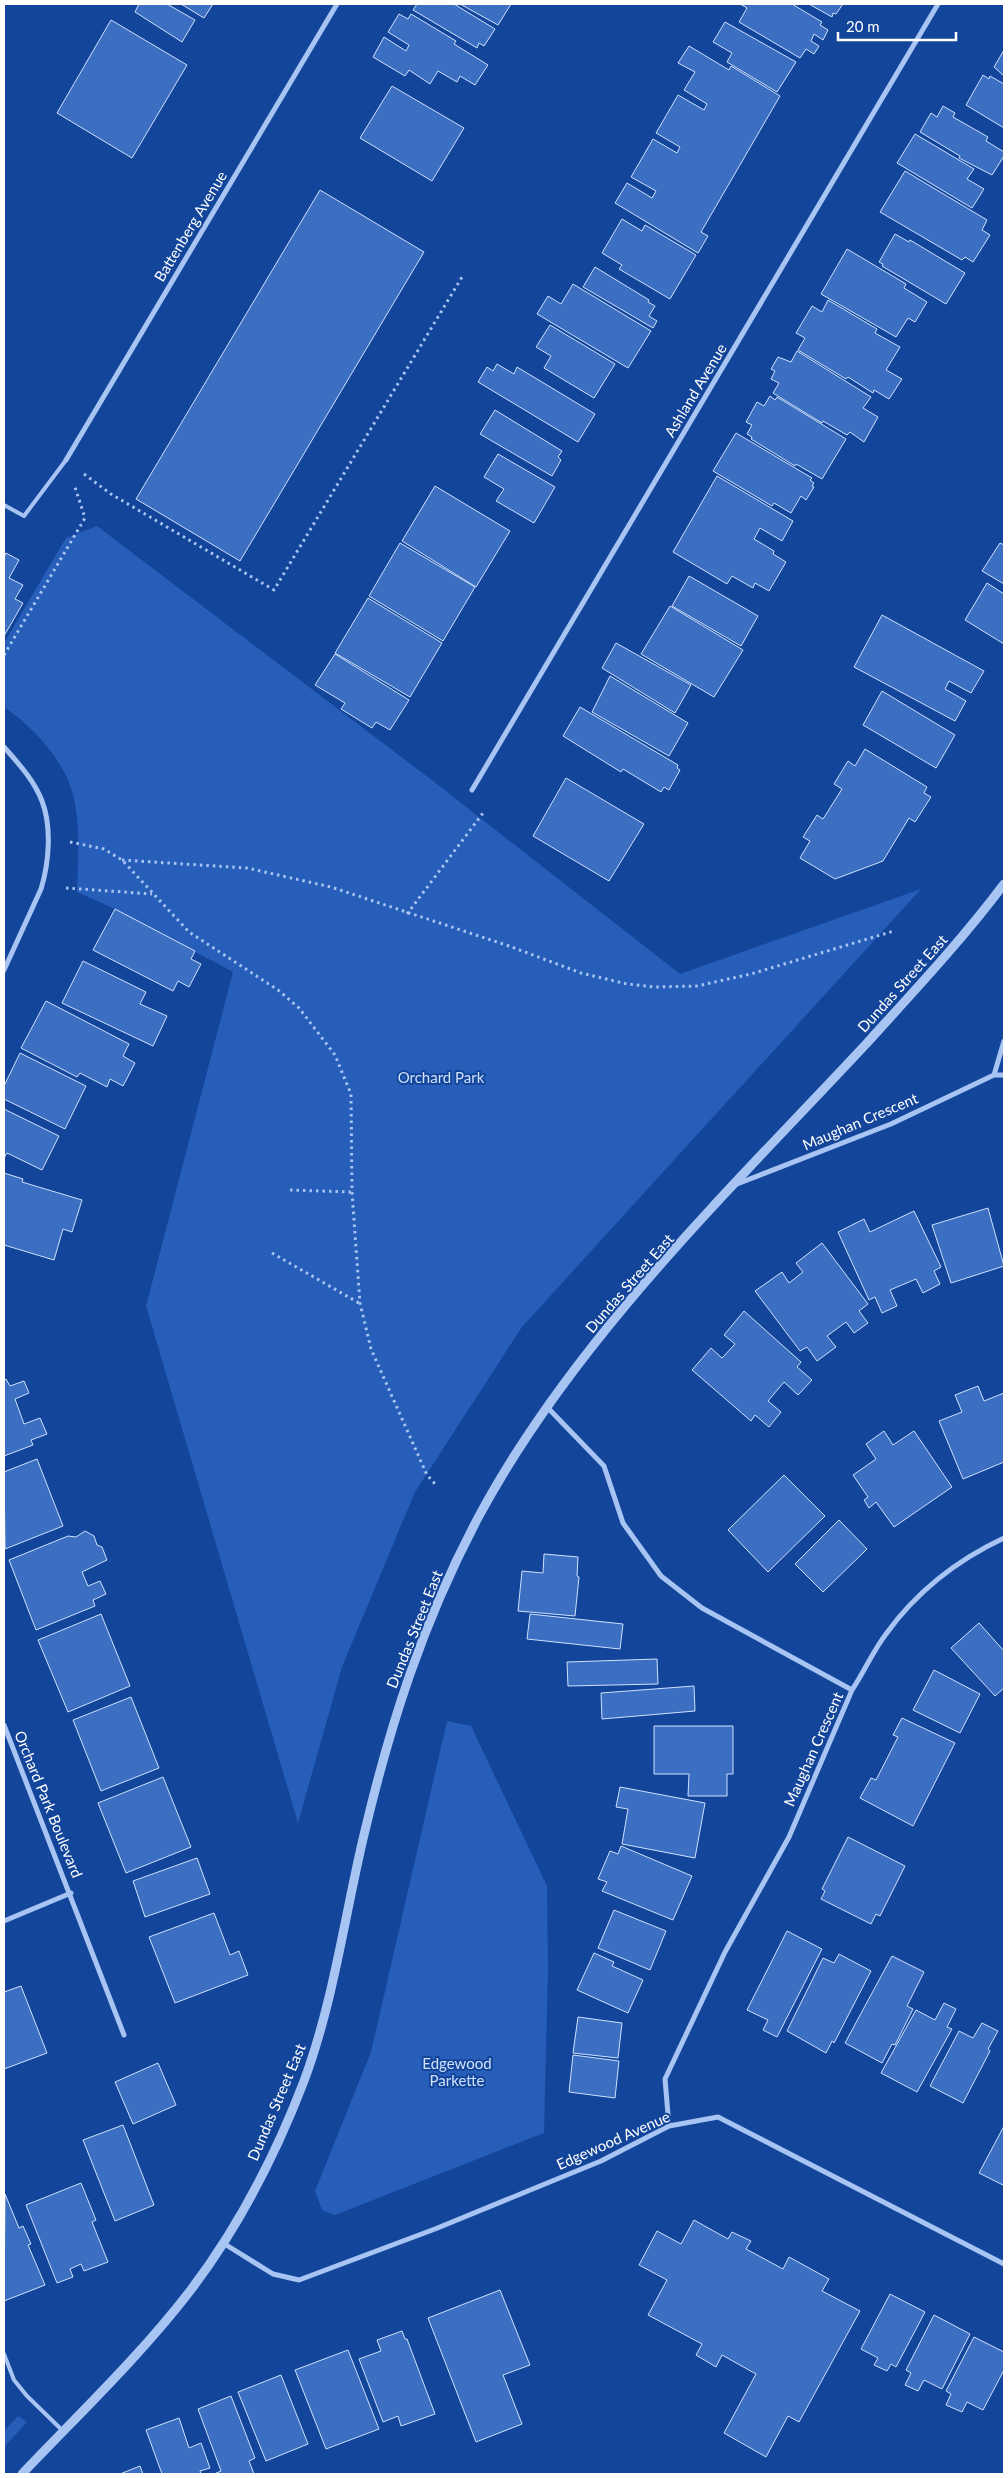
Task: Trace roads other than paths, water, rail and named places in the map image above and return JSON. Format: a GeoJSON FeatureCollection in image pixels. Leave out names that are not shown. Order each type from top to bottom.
{"type":"FeatureCollection","features":[{"type":"Feature","properties":{"kind":"street","name":"Battenberg Avenue"},"geometry":{"type":"LineString","coordinates":[[66,460],[336,4]]}},
{"type":"Feature","properties":{"kind":"street","name":"Ashland Avenue"},"geometry":{"type":"LineString","coordinates":[[472,790],[938,4]]}},
{"type":"Feature","properties":{"kind":"street"},"geometry":{"type":"LineString","coordinates":[[4,747],[26,773],[42,801],[48,838],[41,889],[4,970]]}},
{"type":"Feature","properties":{"kind":"street","name":"Dundas Street East"},"geometry":{"type":"LineString","coordinates":[[22,2474],[158,2330],[192,2288],[223,2243],[279,2140],[323,2023],[386,1744],[416,1655],[446,1581],[481,1512],[547,1406],[629,1302],[734,1185],[937,967],[1004,884]]}},
{"type":"Feature","properties":{"kind":"street"},"geometry":{"type":"LineString","coordinates":[[994,1075],[1004,1041]]}},
{"type":"Feature","properties":{"kind":"street","name":"Maughan Crescent"},"geometry":{"type":"LineString","coordinates":[[734,1185],[891,1124],[994,1075],[1004,1075]]}},
{"type":"Feature","properties":{"kind":"street","name":"Maughan Crescent"},"geometry":{"type":"LineString","coordinates":[[547,1406],[604,1466],[623,1522],[661,1576],[702,1608],[852,1690],[788,1837],[725,1952],[664,2079],[669,2126]]}},
{"type":"Feature","properties":{"kind":"street"},"geometry":{"type":"LineString","coordinates":[[852,1690],[886,1634],[918,1595],[976,1551],[1004,1538]]}},
{"type":"Feature","properties":{"kind":"street","name":"Orchard Park Boulevard"},"geometry":{"type":"LineString","coordinates":[[4,1724],[71,1893],[124,2035]]}},
{"type":"Feature","properties":{"kind":"street","name":"Orchard Park Boulevard"},"geometry":{"type":"LineString","coordinates":[[4,1921],[71,1893]]}},
{"type":"Feature","properties":{"kind":"street","name":"Edgewood Avenue"},"geometry":{"type":"LineString","coordinates":[[223,2243],[273,2274],[299,2280],[436,2229],[601,2161],[669,2126],[718,2117],[1004,2264]]}},
{"type":"Feature","properties":{"kind":"lane"},"geometry":{"type":"LineString","coordinates":[[4,505],[24,516],[66,460]]}},
{"type":"Feature","properties":{"kind":"lane"},"geometry":{"type":"LineString","coordinates":[[4,2354],[14,2380],[27,2396],[63,2431]]}},
{"type":"Feature","properties":{"kind":"park label","name":"Orchard Park"},"geometry":{"type":"Point","coordinates":[441,1077]}},
{"type":"Feature","properties":{"kind":"park label","name":"Edgewood Parkette"},"geometry":{"type":"Point","coordinates":[457,2072]}}]}
